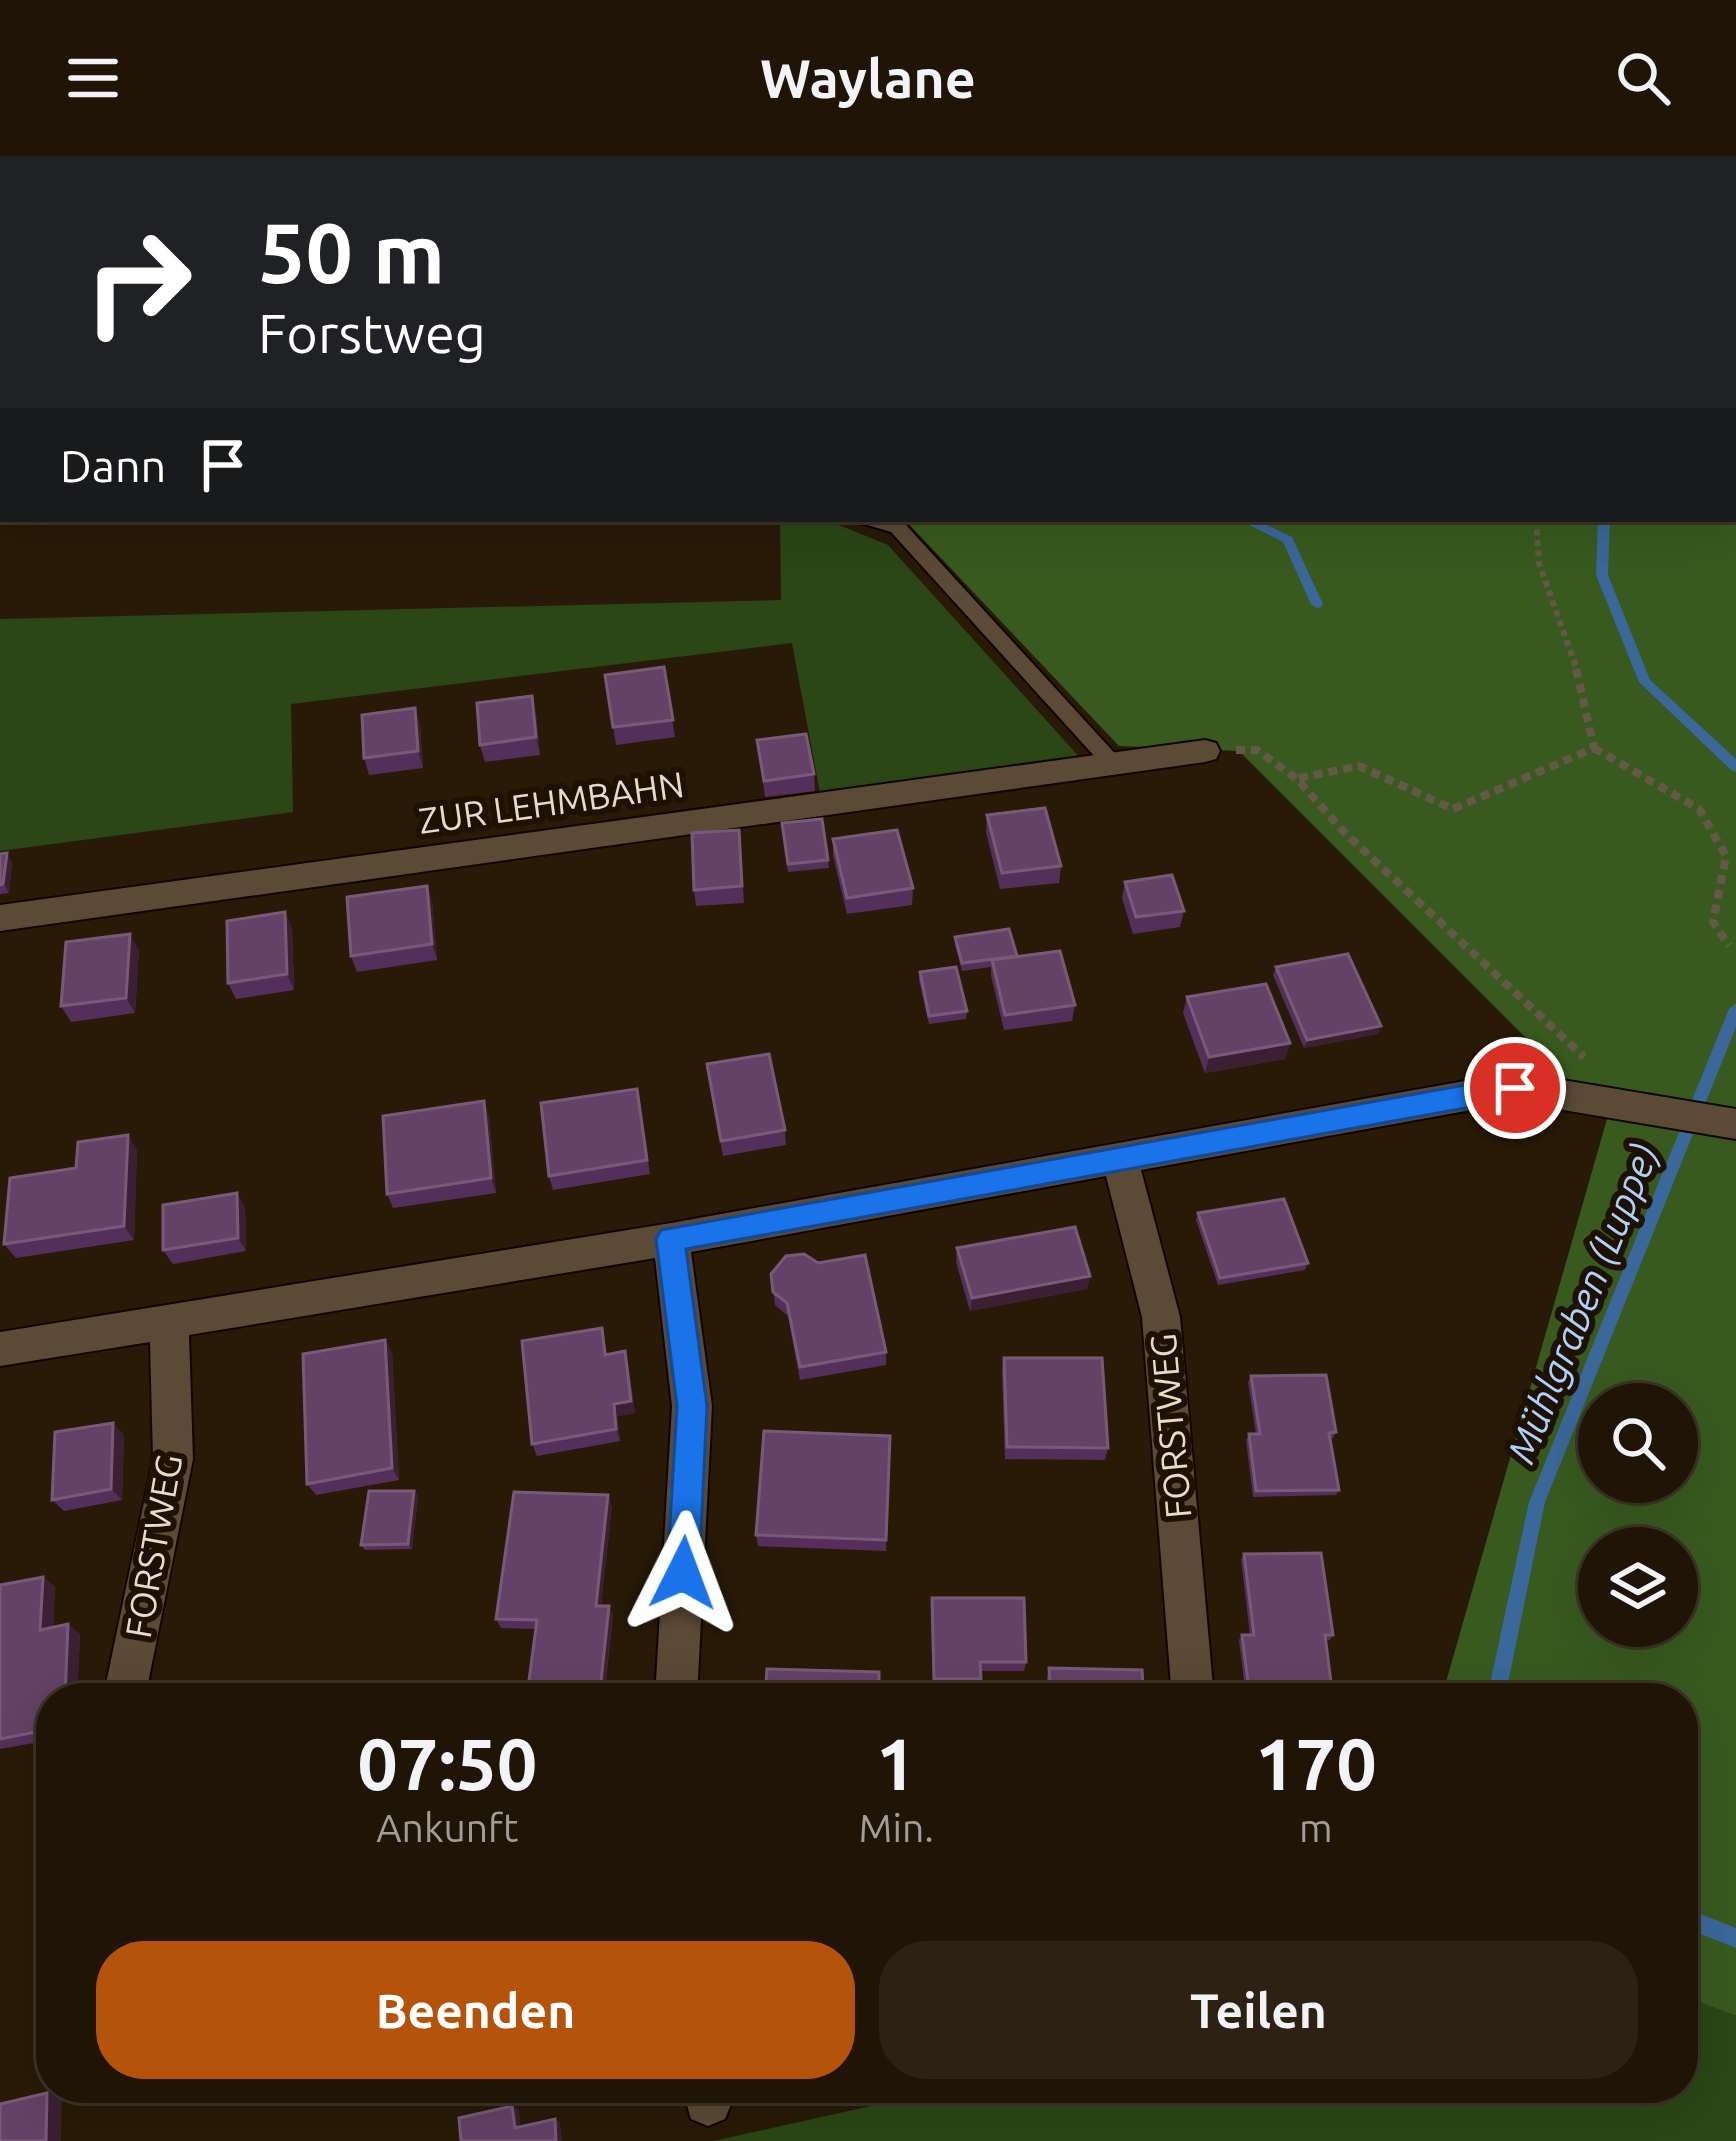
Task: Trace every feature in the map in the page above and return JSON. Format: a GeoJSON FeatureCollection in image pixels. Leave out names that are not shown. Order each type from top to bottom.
{"type":"FeatureCollection","features":[{"type":"Feature","properties":{"kind":"street","name":"ZUR LEHMBAHN"},"geometry":{"type":"LineString","coordinates":[[0,918],[1204,751]]}},
{"type":"Feature","properties":{"kind":"street"},"geometry":{"type":"LineString","coordinates":[[0,1349],[670,1239],[1515,1088],[1736,1124]]}},
{"type":"Feature","properties":{"kind":"street","name":"FORSTWEG"},"geometry":{"type":"LineString","coordinates":[[1120,1159],[1161,1317],[1192,1683]]}},
{"type":"Feature","properties":{"kind":"street"},"geometry":{"type":"LineString","coordinates":[[670,1239],[692,1406],[677,1683]]}},
{"type":"Feature","properties":{"kind":"street","name":"FORSTWEG"},"geometry":{"type":"LineString","coordinates":[[127,1683],[173,1459],[169,1322]]}},
{"type":"Feature","properties":{"kind":"lane"},"geometry":{"type":"LineString","coordinates":[[878,522],[898,528],[1113,764]]}},
{"type":"Feature","properties":{"kind":"path"},"geometry":{"type":"LineString","coordinates":[[1537,522],[1538,563],[1581,681],[1594,748],[1699,809],[1726,856],[1713,922],[1729,946]]}},
{"type":"Feature","properties":{"kind":"path"},"geometry":{"type":"LineString","coordinates":[[1297,779],[1359,766],[1453,808],[1594,748]]}},
{"type":"Feature","properties":{"kind":"path"},"geometry":{"type":"LineString","coordinates":[[1204,751],[1257,750],[1297,779],[1343,831],[1593,1065],[1625,1106]]}},
{"type":"Feature","properties":{"kind":"green space"},"geometry":{"type":"Polygon","coordinates":[[[780,522],[831,522],[888,545],[1082,760],[820,793],[792,643],[291,704],[293,812],[0,851],[0,619],[781,600],[780,522]]]}},
{"type":"Feature","properties":{"kind":"green space"},"geometry":{"type":"Polygon","coordinates":[[[907,522],[1736,522],[1736,2016],[1698,2002],[1698,1683],[1446,1682],[1607,1119],[1239,751],[1119,746],[907,522]]]}},
{"type":"Feature","properties":{"kind":"green space"},"geometry":{"type":"Polygon","coordinates":[[[1698,2002],[1736,2016],[1736,2141],[713,2141],[884,2103],[1698,2103],[1698,2002]]]}},
{"type":"Feature","properties":{"kind":"building"},"geometry":{"type":"Polygon","coordinates":[[[664,667],[673,720],[613,727],[605,675],[664,667]]]}},
{"type":"Feature","properties":{"kind":"building"},"geometry":{"type":"Polygon","coordinates":[[[532,696],[536,737],[480,745],[477,703],[532,696]]]}},
{"type":"Feature","properties":{"kind":"building"},"geometry":{"type":"Polygon","coordinates":[[[415,708],[418,751],[364,758],[362,715],[415,708]]]}},
{"type":"Feature","properties":{"kind":"building"},"geometry":{"type":"Polygon","coordinates":[[[806,734],[814,774],[764,781],[757,740],[806,734]]]}},
{"type":"Feature","properties":{"kind":"building"},"geometry":{"type":"Polygon","coordinates":[[[1045,808],[1061,866],[1002,873],[987,815],[1045,808]]]}},
{"type":"Feature","properties":{"kind":"building"},"geometry":{"type":"Polygon","coordinates":[[[822,819],[828,860],[788,864],[782,823],[822,819]]]}},
{"type":"Feature","properties":{"kind":"building"},"geometry":{"type":"Polygon","coordinates":[[[739,830],[742,886],[694,890],[692,833],[739,830]]]}},
{"type":"Feature","properties":{"kind":"building"},"geometry":{"type":"Polygon","coordinates":[[[897,830],[913,888],[847,898],[833,839],[897,830]]]}},
{"type":"Feature","properties":{"kind":"building"},"geometry":{"type":"Polygon","coordinates":[[[7,853],[3,884],[0,885],[0,854],[7,853]]]}},
{"type":"Feature","properties":{"kind":"building"},"geometry":{"type":"Polygon","coordinates":[[[1172,875],[1184,911],[1136,917],[1125,882],[1172,875]]]}},
{"type":"Feature","properties":{"kind":"building"},"geometry":{"type":"Polygon","coordinates":[[[427,886],[432,944],[351,956],[347,897],[427,886]]]}},
{"type":"Feature","properties":{"kind":"building"},"geometry":{"type":"Polygon","coordinates":[[[285,912],[287,974],[228,983],[227,921],[285,912]]]}},
{"type":"Feature","properties":{"kind":"building"},"geometry":{"type":"Polygon","coordinates":[[[1009,929],[1017,956],[962,963],[955,937],[1009,929]]]}},
{"type":"Feature","properties":{"kind":"building"},"geometry":{"type":"Polygon","coordinates":[[[130,934],[126,998],[61,1006],[66,942],[130,934]]]}},
{"type":"Feature","properties":{"kind":"building"},"geometry":{"type":"Polygon","coordinates":[[[1060,951],[1075,1005],[1005,1015],[992,960],[1060,951]]]}},
{"type":"Feature","properties":{"kind":"building"},"geometry":{"type":"Polygon","coordinates":[[[1348,954],[1381,1026],[1307,1040],[1276,967],[1348,954]]]}},
{"type":"Feature","properties":{"kind":"building"},"geometry":{"type":"Polygon","coordinates":[[[956,967],[967,1011],[929,1016],[920,972],[956,967]]]}},
{"type":"Feature","properties":{"kind":"building"},"geometry":{"type":"Polygon","coordinates":[[[1266,984],[1290,1043],[1209,1057],[1187,997],[1266,984]]]}},
{"type":"Feature","properties":{"kind":"building"},"geometry":{"type":"Polygon","coordinates":[[[769,1054],[785,1130],[721,1141],[707,1064],[769,1054]]]}},
{"type":"Feature","properties":{"kind":"building"},"geometry":{"type":"Polygon","coordinates":[[[637,1089],[647,1160],[549,1176],[541,1103],[637,1089]]]}},
{"type":"Feature","properties":{"kind":"building"},"geometry":{"type":"Polygon","coordinates":[[[484,1101],[491,1178],[387,1194],[383,1116],[484,1101]]]}},
{"type":"Feature","properties":{"kind":"building"},"geometry":{"type":"Polygon","coordinates":[[[128,1135],[124,1226],[4,1244],[10,1178],[76,1168],[78,1142],[128,1135]]]}},
{"type":"Feature","properties":{"kind":"building"},"geometry":{"type":"Polygon","coordinates":[[[237,1193],[238,1238],[163,1250],[163,1205],[237,1193]]]}},
{"type":"Feature","properties":{"kind":"building"},"geometry":{"type":"Polygon","coordinates":[[[1284,1199],[1308,1263],[1220,1278],[1198,1213],[1284,1199]]]}},
{"type":"Feature","properties":{"kind":"building"},"geometry":{"type":"Polygon","coordinates":[[[1075,1227],[1090,1276],[972,1298],[957,1248],[1075,1227]]]}},
{"type":"Feature","properties":{"kind":"building"},"geometry":{"type":"Polygon","coordinates":[[[804,1254],[818,1263],[865,1255],[886,1352],[800,1367],[787,1303],[773,1292],[771,1274],[786,1256],[804,1254]]]}},
{"type":"Feature","properties":{"kind":"building"},"geometry":{"type":"Polygon","coordinates":[[[602,1328],[605,1355],[625,1351],[631,1401],[614,1404],[616,1429],[532,1444],[522,1341],[602,1328]]]}},
{"type":"Feature","properties":{"kind":"building"},"geometry":{"type":"Polygon","coordinates":[[[385,1340],[392,1468],[307,1484],[303,1354],[385,1340]]]}},
{"type":"Feature","properties":{"kind":"building"},"geometry":{"type":"Polygon","coordinates":[[[1004,1358],[1102,1358],[1108,1448],[1007,1447],[1004,1358]]]}},
{"type":"Feature","properties":{"kind":"building"},"geometry":{"type":"Polygon","coordinates":[[[1326,1375],[1339,1490],[1256,1491],[1249,1434],[1260,1434],[1251,1376],[1326,1375]]]}},
{"type":"Feature","properties":{"kind":"building"},"geometry":{"type":"Polygon","coordinates":[[[113,1423],[111,1489],[52,1500],[55,1432],[113,1423]]]}},
{"type":"Feature","properties":{"kind":"building"},"geometry":{"type":"Polygon","coordinates":[[[764,1431],[890,1436],[886,1540],[756,1535],[764,1431]]]}},
{"type":"Feature","properties":{"kind":"building"},"geometry":{"type":"Polygon","coordinates":[[[369,1491],[414,1491],[408,1544],[361,1545],[369,1491]]]}},
{"type":"Feature","properties":{"kind":"building"},"geometry":{"type":"Polygon","coordinates":[[[514,1492],[608,1495],[596,1606],[609,1606],[601,1683],[529,1683],[537,1620],[496,1619],[514,1492]]]}},
{"type":"Feature","properties":{"kind":"building"},"geometry":{"type":"Polygon","coordinates":[[[1321,1553],[1333,1635],[1325,1635],[1331,1683],[1248,1683],[1242,1635],[1254,1635],[1244,1554],[1321,1553]]]}},
{"type":"Feature","properties":{"kind":"building"},"geometry":{"type":"Polygon","coordinates":[[[43,1577],[40,1630],[68,1624],[66,1683],[36,1683],[36,1732],[0,1739],[0,1585],[43,1577]]]}},
{"type":"Feature","properties":{"kind":"building"},"geometry":{"type":"Polygon","coordinates":[[[932,1598],[1024,1598],[1026,1662],[980,1662],[981,1679],[934,1679],[932,1598]]]}},
{"type":"Feature","properties":{"kind":"building"},"geometry":{"type":"Polygon","coordinates":[[[1049,1668],[1142,1670],[1143,1683],[1050,1683],[1049,1668]]]}},
{"type":"Feature","properties":{"kind":"building"},"geometry":{"type":"Polygon","coordinates":[[[767,1669],[879,1672],[879,1683],[766,1683],[767,1669]]]}},
{"type":"Feature","properties":{"kind":"building"},"geometry":{"type":"Polygon","coordinates":[[[36,2096],[36,2103],[47,2103],[46,2141],[0,2141],[0,2104],[36,2096]]]}},
{"type":"Feature","properties":{"kind":"building"},"geometry":{"type":"Polygon","coordinates":[[[512,2106],[515,2128],[555,2119],[556,2141],[461,2141],[459,2118],[512,2106]]]}},
{"type":"Feature","properties":{"kind":"waterway"},"geometry":{"type":"LineString","coordinates":[[1250,522],[1288,540],[1317,604]]}},
{"type":"Feature","properties":{"kind":"waterway","name":"Mühlgraben (Luppe)"},"geometry":{"type":"LineString","coordinates":[[1604,522],[1602,575],[1645,682],[1736,767]]}},
{"type":"Feature","properties":{"kind":"waterway","name":"Mühlgraben (Luppe)"},"geometry":{"type":"LineString","coordinates":[[1499,1683],[1537,1502],[1736,1009]]}},
{"type":"Feature","properties":{"kind":"waterway","name":"Mühlgraben (Luppe)"},"geometry":{"type":"LineString","coordinates":[[1698,1923],[1736,1938]]}},
{"type":"Feature","properties":{"kind":"route"},"geometry":{"type":"LineString","coordinates":[[683,1573],[692,1406],[670,1239],[1515,1088]]}}]}
